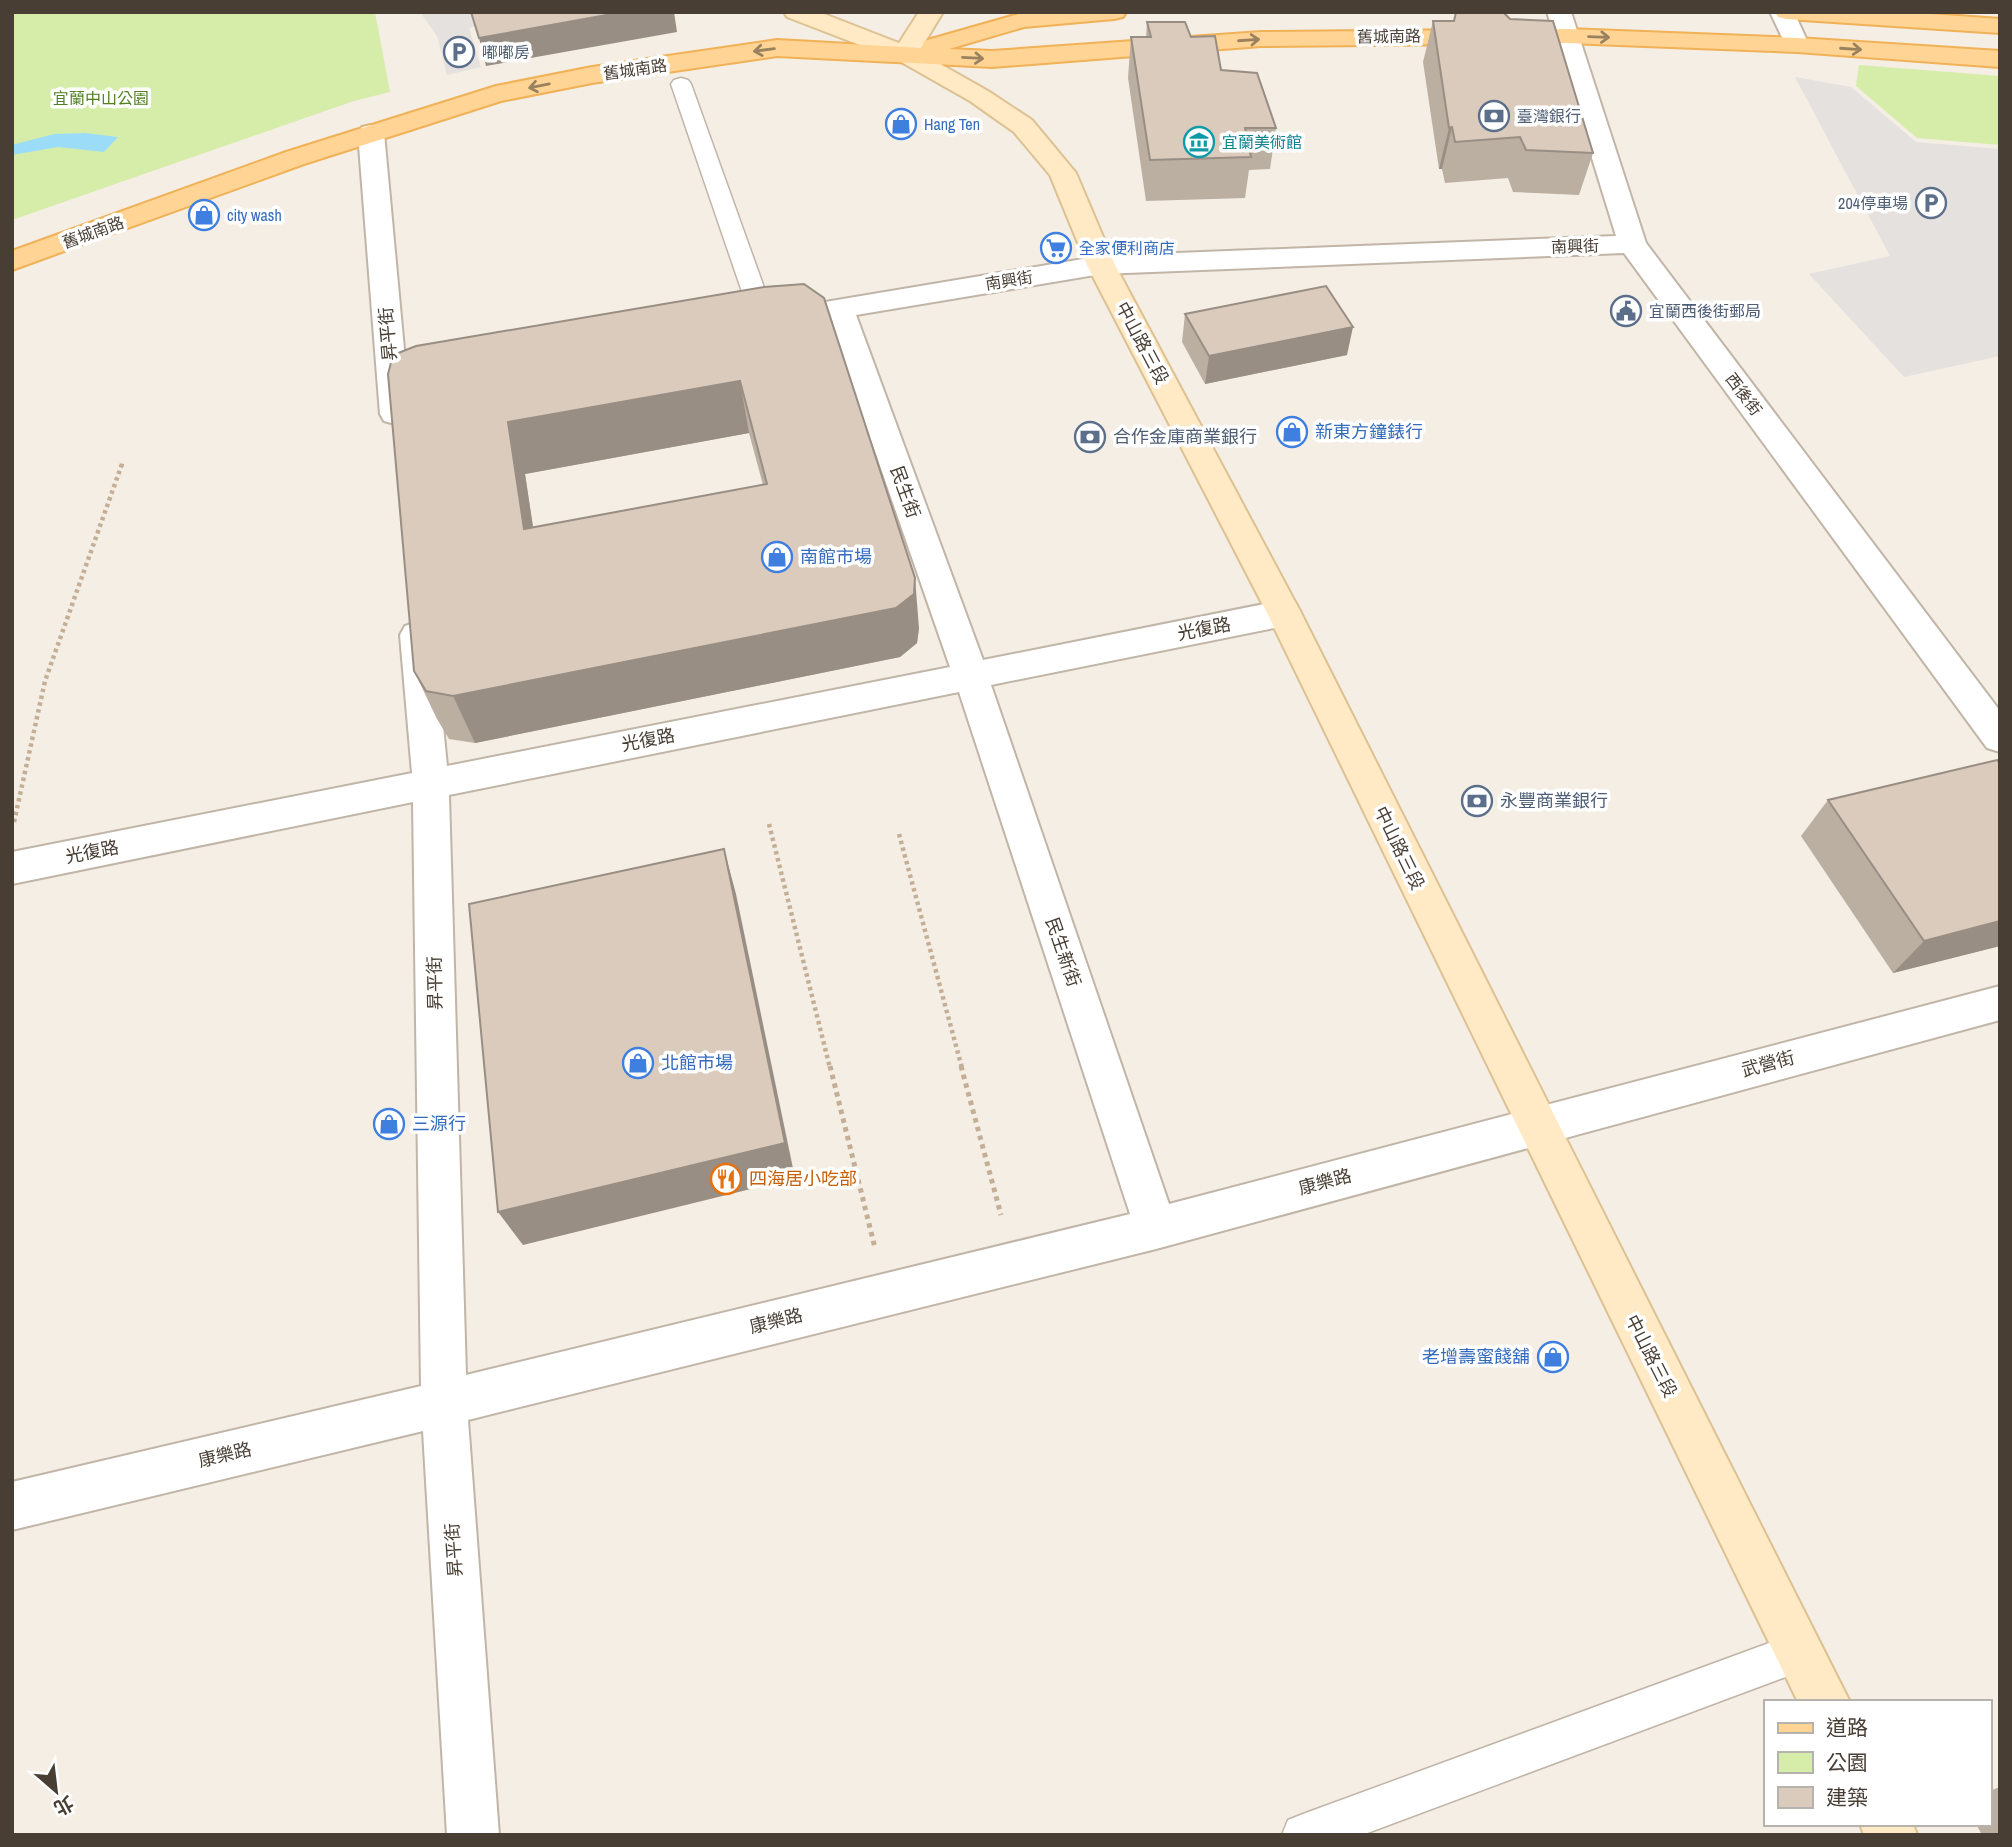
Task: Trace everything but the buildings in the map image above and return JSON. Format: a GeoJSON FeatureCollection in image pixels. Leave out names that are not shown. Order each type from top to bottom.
{"type":"FeatureCollection","features":[{"type":"Feature","properties":{"kind":"main road","name":"舊城南路"},"geometry":{"type":"LineString","coordinates":[[371,133],[454,123],[681,84],[905,54],[1022,20],[1114,12]]}},
{"type":"Feature","properties":{"kind":"main road"},"geometry":{"type":"LineString","coordinates":[[1784,12],[2000,26]]}},
{"type":"Feature","properties":{"kind":"main road","name":"舊城南路"},"geometry":{"type":"LineString","coordinates":[[12,261],[295,158],[496,94],[592,75],[777,48],[992,59],[1261,39],[1563,24],[1797,46],[2000,59]]}},
{"type":"Feature","properties":{"kind":"street","name":"中山路三段"},"geometry":{"type":"LineString","coordinates":[[796,12],[905,54],[979,96],[1023,127],[1063,173],[1101,265],[1284,613],[1824,1700]]}},
{"type":"Feature","properties":{"kind":"street"},"geometry":{"type":"LineString","coordinates":[[905,54],[931,12]]}},
{"type":"Feature","properties":{"kind":"street"},"geometry":{"type":"LineString","coordinates":[[1784,12],[1797,46]]}},
{"type":"Feature","properties":{"kind":"street","name":"西後街"},"geometry":{"type":"LineString","coordinates":[[1563,24],[1632,244],[2000,738]]}},
{"type":"Feature","properties":{"kind":"street","name":"昇平街"},"geometry":{"type":"LineString","coordinates":[[371,133],[405,373],[398,443]]}},
{"type":"Feature","properties":{"kind":"street","name":"南興街"},"geometry":{"type":"LineString","coordinates":[[750,323],[1101,265],[1632,244]]}},
{"type":"Feature","properties":{"kind":"street","name":"民生街"},"geometry":{"type":"LineString","coordinates":[[839,308],[971,676]]}},
{"type":"Feature","properties":{"kind":"street","name":"昇平街"},"geometry":{"type":"LineString","coordinates":[[414,607],[431,784],[444,1404],[473,1835]]}},
{"type":"Feature","properties":{"kind":"street","name":"光復路"},"geometry":{"type":"LineString","coordinates":[[12,868],[1284,613]]}},
{"type":"Feature","properties":{"kind":"street","name":"民生新街"},"geometry":{"type":"LineString","coordinates":[[971,676],[1156,1228]]}},
{"type":"Feature","properties":{"kind":"street","name":"武營街"},"geometry":{"type":"LineString","coordinates":[[1536,1125],[2000,1003]]}},
{"type":"Feature","properties":{"kind":"street","name":"康樂路"},"geometry":{"type":"LineString","coordinates":[[12,1506],[444,1404],[1156,1228],[1536,1125]]}},
{"type":"Feature","properties":{"kind":"lane"},"geometry":{"type":"LineString","coordinates":[[681,84],[750,323]]}},
{"type":"Feature","properties":{"kind":"lane"},"geometry":{"type":"LineString","coordinates":[[1303,1835],[1799,1651]]}},
{"type":"Feature","properties":{"kind":"path"},"geometry":{"type":"LineString","coordinates":[[12,831],[45,681],[123,462]]}},
{"type":"Feature","properties":{"kind":"path"},"geometry":{"type":"LineString","coordinates":[[769,824],[886,1294]]}},
{"type":"Feature","properties":{"kind":"path"},"geometry":{"type":"LineString","coordinates":[[899,834],[1013,1263]]}},
{"type":"Feature","properties":{"kind":"green space","name":"宜蘭中山公園"},"geometry":{"type":"Polygon","coordinates":[[[12,12],[375,12],[390,92],[354,101],[12,220],[12,12]]]}},
{"type":"Feature","properties":{"kind":"green space"},"geometry":{"type":"Polygon","coordinates":[[[1859,65],[2000,76],[2000,145],[1917,138],[1856,86],[1859,65]]]}},
{"type":"Feature","properties":{"kind":"shaded area","name":"嘟嘟房"},"geometry":{"type":"Polygon","coordinates":[[[420,12],[530,12],[469,28],[481,67],[447,75],[437,36],[420,12]]]}},
{"type":"Feature","properties":{"kind":"shaded area","name":"204停車場"},"geometry":{"type":"Polygon","coordinates":[[[1795,77],[1851,87],[1916,142],[2000,149],[2000,356],[1904,377],[1809,274],[1890,256],[1795,77]]]}},
{"type":"Feature","properties":{"kind":"water"},"geometry":{"type":"Polygon","coordinates":[[[85,133],[118,137],[104,152],[58,147],[12,155],[12,145],[54,134],[85,133]]]}},
{"type":"Feature","properties":{"kind":"place","name":"嘟嘟房"},"geometry":{"type":"Point","coordinates":[459,52]}},
{"type":"Feature","properties":{"kind":"place","name":"臺灣銀行"},"geometry":{"type":"Point","coordinates":[1494,116]}},
{"type":"Feature","properties":{"kind":"place","name":"Hang Ten"},"geometry":{"type":"Point","coordinates":[901,124]}},
{"type":"Feature","properties":{"kind":"place","name":"宜蘭美術館"},"geometry":{"type":"Point","coordinates":[1199,142]}},
{"type":"Feature","properties":{"kind":"place","name":"204停車場"},"geometry":{"type":"Point","coordinates":[1931,203]}},
{"type":"Feature","properties":{"kind":"place","name":"city wash"},"geometry":{"type":"Point","coordinates":[204,215]}},
{"type":"Feature","properties":{"kind":"place","name":"全家便利商店"},"geometry":{"type":"Point","coordinates":[1056,248]}},
{"type":"Feature","properties":{"kind":"place","name":"宜蘭西後街郵局"},"geometry":{"type":"Point","coordinates":[1626,311]}},
{"type":"Feature","properties":{"kind":"place","name":"新東方鐘錶行"},"geometry":{"type":"Point","coordinates":[1292,432]}},
{"type":"Feature","properties":{"kind":"place","name":"合作金庫商業銀行"},"geometry":{"type":"Point","coordinates":[1090,437]}},
{"type":"Feature","properties":{"kind":"place","name":"南館市場"},"geometry":{"type":"Point","coordinates":[777,557]}},
{"type":"Feature","properties":{"kind":"place","name":"永豐商業銀行"},"geometry":{"type":"Point","coordinates":[1477,801]}},
{"type":"Feature","properties":{"kind":"place","name":"北館市場"},"geometry":{"type":"Point","coordinates":[638,1063]}},
{"type":"Feature","properties":{"kind":"place","name":"三源行"},"geometry":{"type":"Point","coordinates":[389,1124]}},
{"type":"Feature","properties":{"kind":"place","name":"四海居小吃部"},"geometry":{"type":"Point","coordinates":[726,1179]}},
{"type":"Feature","properties":{"kind":"place","name":"老增壽蜜餞舖"},"geometry":{"type":"Point","coordinates":[1553,1357]}}]}
